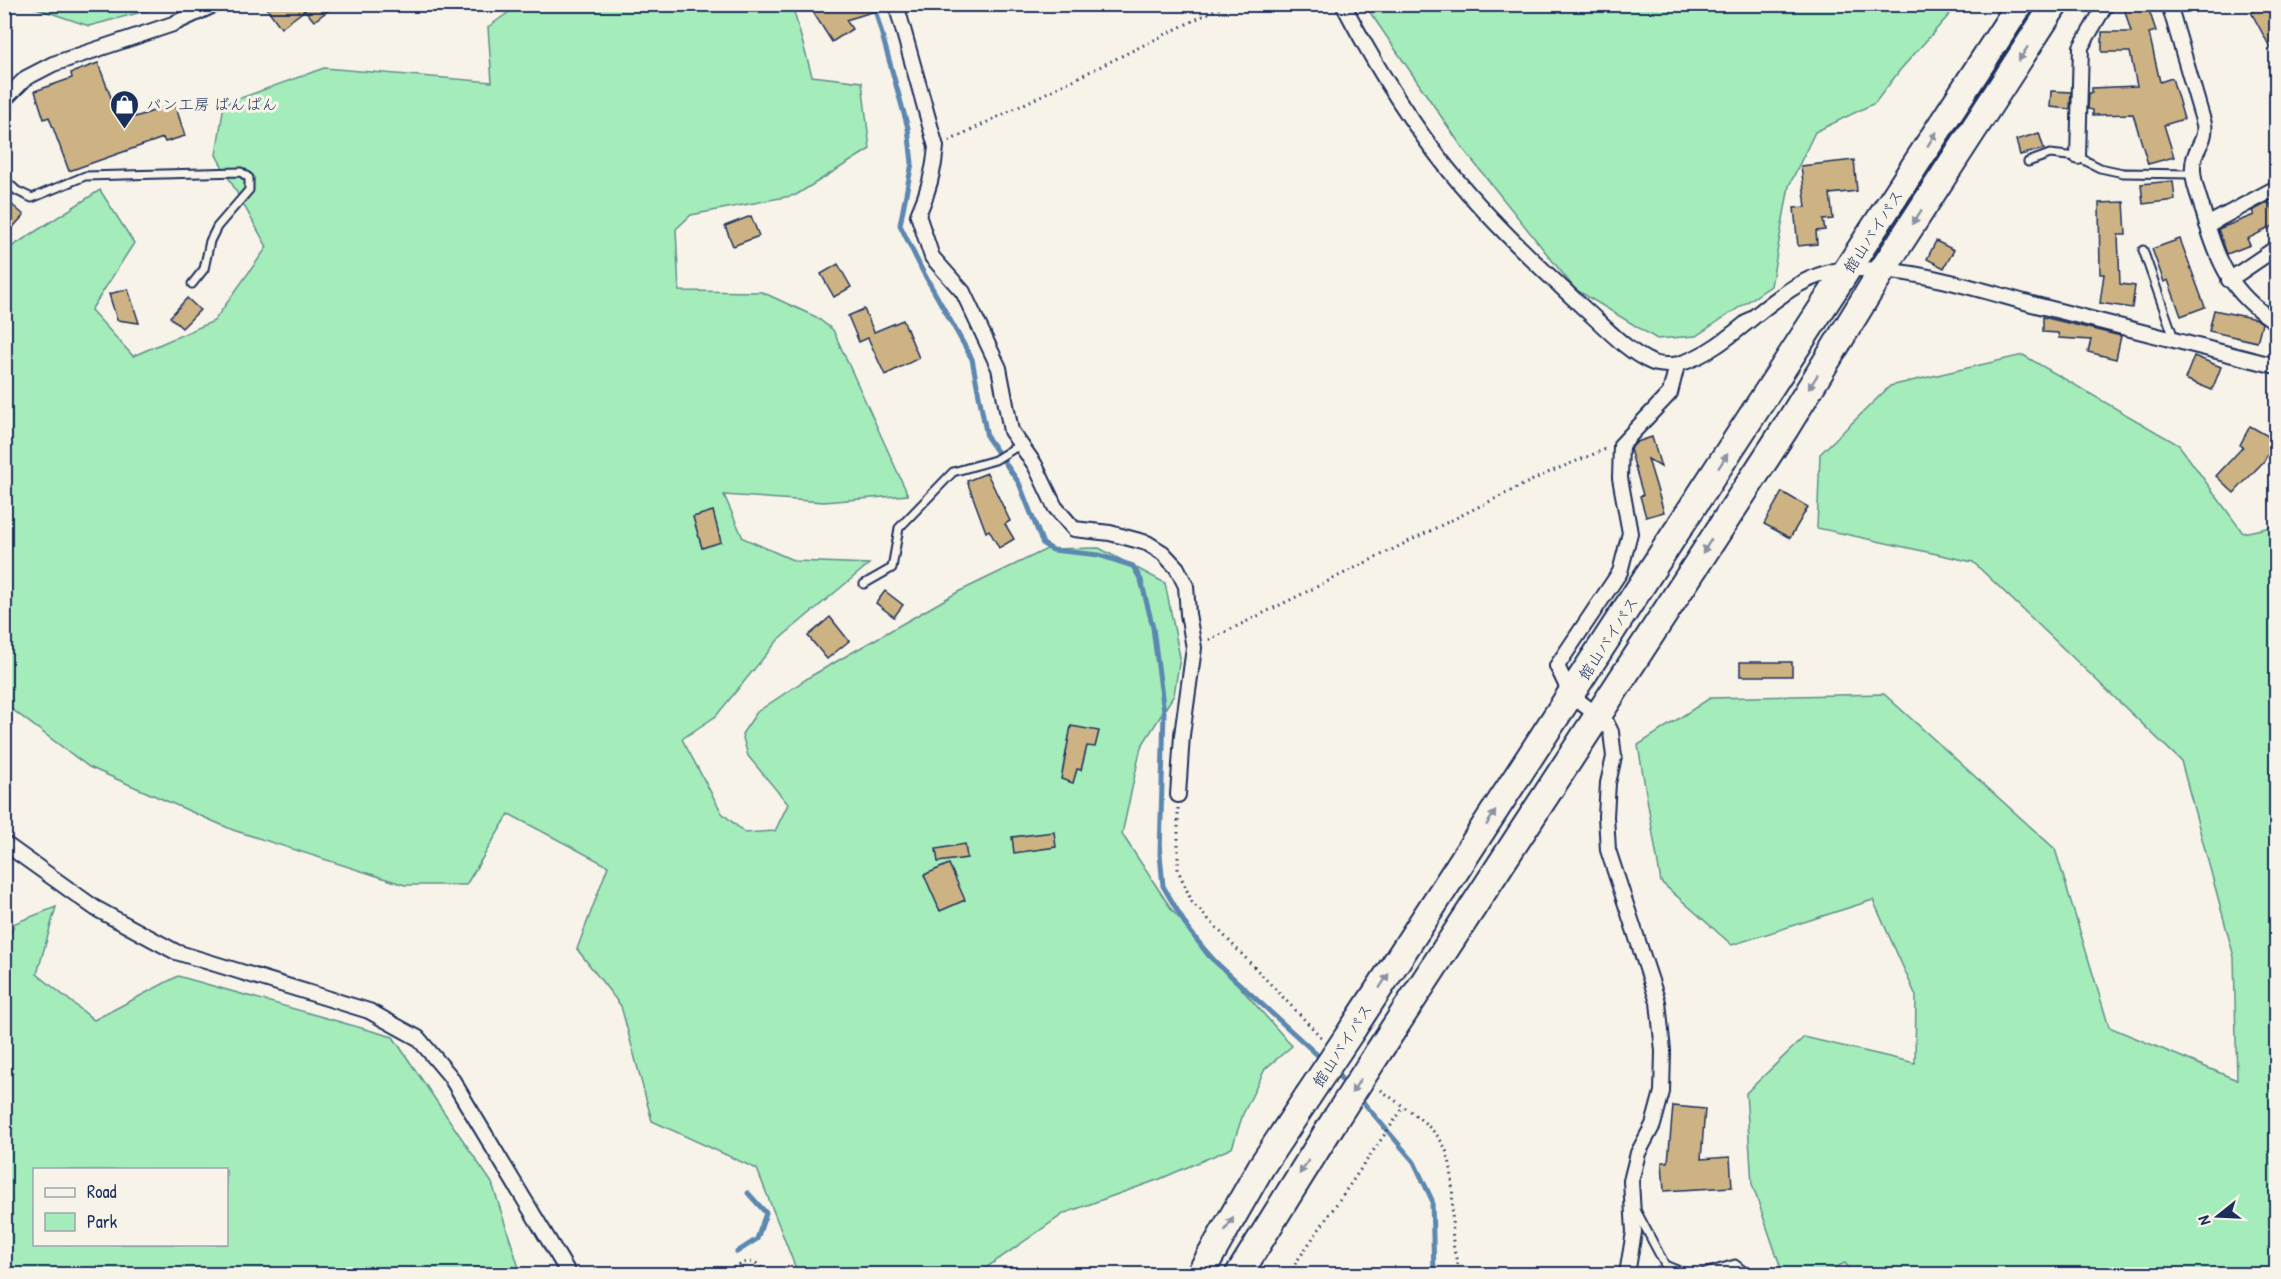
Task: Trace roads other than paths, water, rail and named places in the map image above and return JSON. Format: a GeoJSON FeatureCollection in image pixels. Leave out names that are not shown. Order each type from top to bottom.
{"type":"FeatureCollection","features":[{"type":"Feature","properties":{"kind":"highway","name":"館山バイパス"},"geometry":{"type":"LineString","coordinates":[[1200,1275],[1261,1167],[2020,4]]}},
{"type":"Feature","properties":{"kind":"highway","name":"館山バイパス"},"geometry":{"type":"LineString","coordinates":[[1239,1275],[1377,1054],[1785,429],[1883,269],[2055,4]]}},
{"type":"Feature","properties":{"kind":"street"},"geometry":{"type":"LineString","coordinates":[[4,100],[26,78],[53,64],[173,24],[216,4]]}},
{"type":"Feature","properties":{"kind":"street"},"geometry":{"type":"LineString","coordinates":[[896,4],[936,147],[935,165],[928,192],[918,215],[932,257],[963,292],[999,368],[1015,447],[1035,465],[1055,507],[1074,529],[1110,533],[1147,543],[1163,553],[1177,568],[1186,586],[1194,648],[1182,735],[1178,795]]}},
{"type":"Feature","properties":{"kind":"street"},"geometry":{"type":"LineString","coordinates":[[1343,4],[1360,36],[1434,151],[1481,206],[1537,266],[1622,343],[1653,363],[1677,365],[1725,341],[1747,320],[1798,286],[1827,274],[1848,269],[1883,269],[1919,274],[2277,366]]}},
{"type":"Feature","properties":{"kind":"street"},"geometry":{"type":"LineString","coordinates":[[2078,158],[2081,47],[2106,4]]}},
{"type":"Feature","properties":{"kind":"street"},"geometry":{"type":"LineString","coordinates":[[2169,4],[2206,133],[2204,141],[2196,150],[2193,174],[2207,225],[2229,280],[2256,310],[2277,322]]}},
{"type":"Feature","properties":{"kind":"street"},"geometry":{"type":"LineString","coordinates":[[2207,225],[2277,189]]}},
{"type":"Feature","properties":{"kind":"street"},"geometry":{"type":"LineString","coordinates":[[2229,280],[2277,248]]}},
{"type":"Feature","properties":{"kind":"street"},"geometry":{"type":"LineString","coordinates":[[1627,1275],[1634,1232],[1631,1181],[1638,1153],[1653,1125],[1662,1092],[1662,1027],[1658,1002],[1608,850],[1606,816],[1608,783],[1614,757],[1611,732],[1599,715],[1571,695],[1557,666],[1620,572],[1630,533],[1620,478],[1621,445],[1670,393],[1677,365]]}},
{"type":"Feature","properties":{"kind":"street"},"geometry":{"type":"LineString","coordinates":[[4,843],[95,908],[176,952],[369,1011],[418,1038],[450,1076],[568,1275]]}},
{"type":"Feature","properties":{"kind":"lane"},"geometry":{"type":"LineString","coordinates":[[2028,162],[2050,154],[2078,158],[2100,168],[2123,173],[2193,174]]}},
{"type":"Feature","properties":{"kind":"lane"},"geometry":{"type":"LineString","coordinates":[[4,179],[17,191],[32,198],[85,176],[241,172],[249,178],[249,190],[217,226],[210,241],[204,269],[192,284]]}},
{"type":"Feature","properties":{"kind":"lane"},"geometry":{"type":"LineString","coordinates":[[2143,250],[2175,341]]}},
{"type":"Feature","properties":{"kind":"lane"},"geometry":{"type":"LineString","coordinates":[[864,584],[892,568],[899,528],[953,472],[995,460],[1015,447]]}},
{"type":"Feature","properties":{"kind":"lane"},"geometry":{"type":"LineString","coordinates":[[1631,1202],[1665,1265],[1687,1275]]}},
{"type":"Feature","properties":{"kind":"lane"},"geometry":{"type":"LineString","coordinates":[[1701,1275],[1735,1264],[1748,1275]]}},
{"type":"Feature","properties":{"kind":"waterway"},"geometry":{"type":"LineString","coordinates":[[874,6],[908,128],[912,163],[900,225],[922,270],[972,359],[987,437],[1019,483],[1043,544],[1053,550],[1099,555],[1133,566],[1141,580],[1153,628],[1164,712],[1160,854],[1163,886],[1187,927],[1209,956],[1324,1061]]}},
{"type":"Feature","properties":{"kind":"waterway"},"geometry":{"type":"LineString","coordinates":[[1332,1069],[1349,1087]]}},
{"type":"Feature","properties":{"kind":"waterway"},"geometry":{"type":"LineString","coordinates":[[1357,1095],[1414,1162],[1432,1200],[1434,1274]]}},
{"type":"Feature","properties":{"kind":"waterway"},"geometry":{"type":"LineString","coordinates":[[737,1252],[757,1239],[766,1213],[748,1193]]}},
{"type":"Feature","properties":{"kind":"place","name":"パン工房 ばんぱん"},"geometry":{"type":"Point","coordinates":[125,130]}}]}
